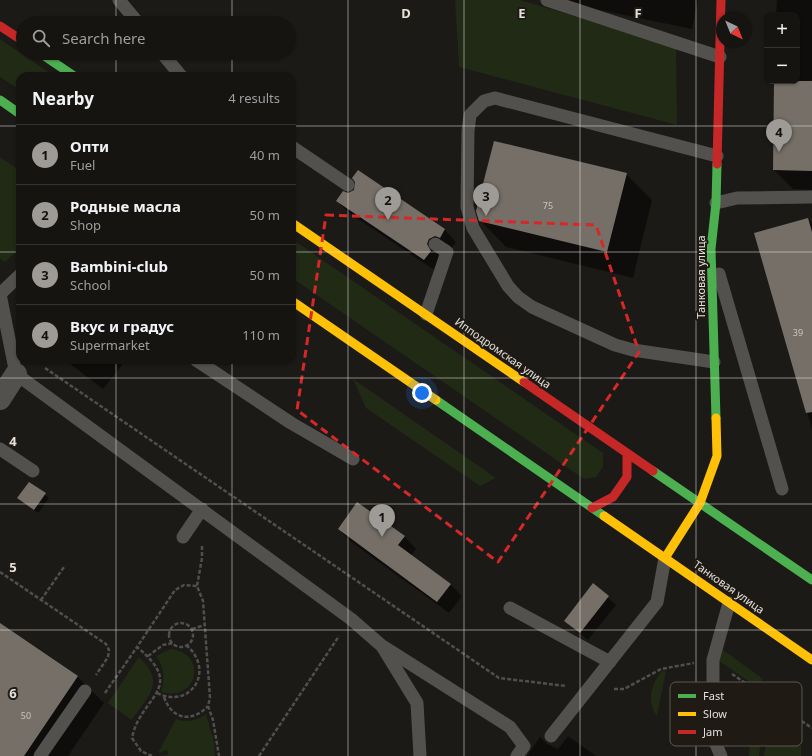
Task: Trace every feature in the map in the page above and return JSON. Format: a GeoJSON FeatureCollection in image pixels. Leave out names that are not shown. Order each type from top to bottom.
{"type":"FeatureCollection","features":[{"type":"Feature","properties":{"kind":"main road","name":"Танковая улица"},"geometry":{"type":"LineString","coordinates":[[721,0],[718,156],[716,203],[711,249],[717,456],[700,503],[665,558],[812,660]]}},
{"type":"Feature","properties":{"kind":"main road"},"geometry":{"type":"LineString","coordinates":[[0,26],[16,36]]}},
{"type":"Feature","properties":{"kind":"main road"},"geometry":{"type":"LineString","coordinates":[[50,60],[68,72]]}},
{"type":"Feature","properties":{"kind":"main road"},"geometry":{"type":"LineString","coordinates":[[0,100],[16,111]]}},
{"type":"Feature","properties":{"kind":"main road","name":"Ипподромская улица"},"geometry":{"type":"LineString","coordinates":[[296,226],[700,503]]}},
{"type":"Feature","properties":{"kind":"main road"},"geometry":{"type":"LineString","coordinates":[[296,304],[665,558]]}},
{"type":"Feature","properties":{"kind":"main road"},"geometry":{"type":"LineString","coordinates":[[592,508],[613,497],[626,477],[627,453]]}},
{"type":"Feature","properties":{"kind":"main road"},"geometry":{"type":"LineString","coordinates":[[700,503],[808,578]]}},
{"type":"Feature","properties":{"kind":"street"},"geometry":{"type":"LineString","coordinates":[[0,399],[16,374]]}},
{"type":"Feature","properties":{"kind":"lane"},"geometry":{"type":"LineString","coordinates":[[119,0],[132,16]]}},
{"type":"Feature","properties":{"kind":"lane"},"geometry":{"type":"LineString","coordinates":[[547,0],[720,57]]}},
{"type":"Feature","properties":{"kind":"lane"},"geometry":{"type":"LineString","coordinates":[[168,60],[178,72]]}},
{"type":"Feature","properties":{"kind":"lane"},"geometry":{"type":"LineString","coordinates":[[714,362],[632,350],[615,345],[532,307],[518,297],[508,286],[473,228],[467,207],[468,131],[470,115],[484,101],[494,98],[718,156]]}},
{"type":"Feature","properties":{"kind":"lane"},"geometry":{"type":"LineString","coordinates":[[296,150],[348,185]]}},
{"type":"Feature","properties":{"kind":"lane"},"geometry":{"type":"LineString","coordinates":[[716,203],[737,198],[812,197]]}},
{"type":"Feature","properties":{"kind":"lane"},"geometry":{"type":"LineString","coordinates":[[426,314],[447,252],[435,244]]}},
{"type":"Feature","properties":{"kind":"lane"},"geometry":{"type":"LineString","coordinates":[[711,249],[782,489]]}},
{"type":"Feature","properties":{"kind":"lane"},"geometry":{"type":"LineString","coordinates":[[16,279],[0,294],[16,374],[351,619],[382,646],[510,727],[524,746],[517,756]]}},
{"type":"Feature","properties":{"kind":"lane"},"geometry":{"type":"LineString","coordinates":[[202,364],[290,423],[353,459]]}},
{"type":"Feature","properties":{"kind":"lane"},"geometry":{"type":"LineString","coordinates":[[0,449],[33,471]]}},
{"type":"Feature","properties":{"kind":"lane"},"geometry":{"type":"LineString","coordinates":[[183,538],[202,510]]}},
{"type":"Feature","properties":{"kind":"lane"},"geometry":{"type":"LineString","coordinates":[[551,736],[657,602],[665,558]]}},
{"type":"Feature","properties":{"kind":"lane"},"geometry":{"type":"LineString","coordinates":[[808,578],[812,564]]}},
{"type":"Feature","properties":{"kind":"lane"},"geometry":{"type":"LineString","coordinates":[[713,682],[713,660],[729,603]]}},
{"type":"Feature","properties":{"kind":"lane"},"geometry":{"type":"LineString","coordinates":[[510,608],[610,662]]}},
{"type":"Feature","properties":{"kind":"lane"},"geometry":{"type":"LineString","coordinates":[[382,646],[417,704],[420,756]]}},
{"type":"Feature","properties":{"kind":"lane"},"geometry":{"type":"LineString","coordinates":[[40,756],[85,690]]}},
{"type":"Feature","properties":{"kind":"lane"},"geometry":{"type":"LineString","coordinates":[[717,746],[721,756]]}},
{"type":"Feature","properties":{"kind":"path"},"geometry":{"type":"LineString","coordinates":[[53,373],[499,678],[588,689]]}},
{"type":"Feature","properties":{"kind":"path"},"geometry":{"type":"LineString","coordinates":[[164,697],[171,710],[185,717],[194,717],[202,713],[208,706],[210,698],[203,601],[197,586],[202,558]]}},
{"type":"Feature","properties":{"kind":"path"},"geometry":{"type":"LineString","coordinates":[[41,600],[64,567]]}},
{"type":"Feature","properties":{"kind":"path"},"geometry":{"type":"LineString","coordinates":[[0,572],[106,644],[109,650],[108,657],[85,690],[100,701],[175,590],[184,585],[197,586]]}},
{"type":"Feature","properties":{"kind":"path"},"geometry":{"type":"LineString","coordinates":[[258,756],[351,619]]}},
{"type":"Feature","properties":{"kind":"path"},"geometry":{"type":"LineString","coordinates":[[182,622],[187,624],[192,629],[192,641],[181,647],[173,642],[169,634],[171,628],[175,624],[182,622]]}},
{"type":"Feature","properties":{"kind":"path"},"geometry":{"type":"LineString","coordinates":[[192,629],[205,625]]}},
{"type":"Feature","properties":{"kind":"path"},"geometry":{"type":"LineString","coordinates":[[148,656],[163,645],[173,642]]}},
{"type":"Feature","properties":{"kind":"path"},"geometry":{"type":"LineString","coordinates":[[156,693],[164,697],[180,696],[194,687],[198,680],[200,664],[196,656],[186,645]]}},
{"type":"Feature","properties":{"kind":"path"},"geometry":{"type":"LineString","coordinates":[[137,647],[153,660],[158,672],[160,684],[156,693],[134,727],[132,738],[141,751],[152,756]]}},
{"type":"Feature","properties":{"kind":"path"},"geometry":{"type":"LineString","coordinates":[[208,706],[214,720],[219,756]]}},
{"type":"Feature","properties":{"kind":"highlighted area"},"geometry":{"type":"Polygon","coordinates":[[[326,215],[596,225],[639,352],[498,562],[297,410],[326,215]]]}},
{"type":"Feature","properties":{"kind":"green space"},"geometry":{"type":"Polygon","coordinates":[[[455,0],[520,0],[676,46],[677,125],[459,67],[455,0]]]}},
{"type":"Feature","properties":{"kind":"green space"},"geometry":{"type":"Polygon","coordinates":[[[0,39],[16,50],[16,60],[31,60],[48,72],[16,72],[16,87],[0,77],[0,39]]]}},
{"type":"Feature","properties":{"kind":"green space"},"geometry":{"type":"Polygon","coordinates":[[[0,157],[16,168],[16,252],[5,262],[0,259],[0,157]]]}},
{"type":"Feature","properties":{"kind":"green space"},"geometry":{"type":"Polygon","coordinates":[[[296,242],[603,453],[603,467],[596,477],[584,479],[296,281],[296,242]]]}},
{"type":"Feature","properties":{"kind":"green space"},"geometry":{"type":"Polygon","coordinates":[[[353,379],[496,478],[480,486],[366,408],[353,379]]]}},
{"type":"Feature","properties":{"kind":"green space"},"geometry":{"type":"Polygon","coordinates":[[[719,647],[763,679],[761,682],[750,682],[716,659],[719,647]]]}},
{"type":"Feature","properties":{"kind":"green space"},"geometry":{"type":"Polygon","coordinates":[[[170,649],[182,652],[190,659],[194,667],[194,676],[191,684],[184,690],[174,693],[161,692],[163,669],[156,656],[170,649]]]}},
{"type":"Feature","properties":{"kind":"green space"},"geometry":{"type":"Polygon","coordinates":[[[139,657],[152,674],[153,682],[149,695],[132,720],[108,703],[139,657]]]}},
{"type":"Feature","properties":{"kind":"green space"},"geometry":{"type":"Polygon","coordinates":[[[662,671],[666,671],[657,716],[652,704],[651,693],[658,676],[662,671]]]}},
{"type":"Feature","properties":{"kind":"green space"},"geometry":{"type":"Polygon","coordinates":[[[206,714],[214,741],[215,756],[161,756],[168,755],[167,750],[158,753],[176,719],[192,721],[206,714]]]}},
{"type":"Feature","properties":{"kind":"green space"},"geometry":{"type":"Polygon","coordinates":[[[749,746],[760,746],[759,756],[749,756],[749,746]]]}},
{"type":"Feature","properties":{"kind":"green space"},"geometry":{"type":"Polygon","coordinates":[[[766,746],[801,746],[801,756],[764,756],[766,746]]]}},
{"type":"Feature","properties":{"kind":"building"},"geometry":{"type":"Polygon","coordinates":[[[800,81],[812,81],[812,171],[773,170],[774,84],[800,84],[800,81]]]}},
{"type":"Feature","properties":{"kind":"building"},"geometry":{"type":"Polygon","coordinates":[[[494,141],[627,173],[607,252],[479,221],[476,211],[494,141]]]}},
{"type":"Feature","properties":{"kind":"building"},"geometry":{"type":"Polygon","coordinates":[[[358,170],[445,229],[440,238],[435,236],[429,239],[427,244],[431,251],[424,260],[336,201],[343,191],[348,193],[354,190],[355,182],[352,178],[358,170]]]}},
{"type":"Feature","properties":{"kind":"building"},"geometry":{"type":"Polygon","coordinates":[[[808,218],[812,232],[812,412],[806,413],[754,233],[808,218]]]}},
{"type":"Feature","properties":{"kind":"building"},"geometry":{"type":"Polygon","coordinates":[[[29,482],[46,493],[34,510],[17,498],[29,482]]]}},
{"type":"Feature","properties":{"kind":"building"},"geometry":{"type":"Polygon","coordinates":[[[357,502],[405,536],[398,545],[451,584],[437,602],[338,529],[357,502]]]}},
{"type":"Feature","properties":{"kind":"building"},"geometry":{"type":"Polygon","coordinates":[[[593,583],[609,596],[580,633],[564,621],[593,583]]]}},
{"type":"Feature","properties":{"kind":"building"},"geometry":{"type":"Polygon","coordinates":[[[0,623],[78,676],[24,756],[0,756],[0,623]]]}},
{"type":"Feature","properties":{"kind":"traffic: fast"},"geometry":{"type":"LineString","coordinates":[[50,60],[68,72]]}},
{"type":"Feature","properties":{"kind":"traffic: fast"},"geometry":{"type":"LineString","coordinates":[[0,100],[16,111]]}},
{"type":"Feature","properties":{"kind":"traffic: fast"},"geometry":{"type":"LineString","coordinates":[[716,418],[711,249],[716,203],[717,164]]}},
{"type":"Feature","properties":{"kind":"traffic: fast"},"geometry":{"type":"LineString","coordinates":[[436,400],[604,516]]}},
{"type":"Feature","properties":{"kind":"traffic: fast"},"geometry":{"type":"LineString","coordinates":[[653,471],[812,580]]}},
{"type":"Feature","properties":{"kind":"traffic: slow"},"geometry":{"type":"LineString","coordinates":[[296,226],[524,382]]}},
{"type":"Feature","properties":{"kind":"traffic: slow"},"geometry":{"type":"LineString","coordinates":[[296,304],[436,400]]}},
{"type":"Feature","properties":{"kind":"traffic: slow"},"geometry":{"type":"LineString","coordinates":[[665,558],[700,503],[717,456],[716,418]]}},
{"type":"Feature","properties":{"kind":"traffic: slow"},"geometry":{"type":"LineString","coordinates":[[604,516],[812,660]]}},
{"type":"Feature","properties":{"kind":"traffic: jam"},"geometry":{"type":"LineString","coordinates":[[717,164],[721,0]]}},
{"type":"Feature","properties":{"kind":"traffic: jam"},"geometry":{"type":"LineString","coordinates":[[0,26],[16,36]]}},
{"type":"Feature","properties":{"kind":"traffic: jam"},"geometry":{"type":"LineString","coordinates":[[524,382],[653,471]]}},
{"type":"Feature","properties":{"kind":"traffic: jam"},"geometry":{"type":"LineString","coordinates":[[592,508],[613,497],[627,477],[627,453]]}},
{"type":"Feature","properties":{"kind":"place","name":"Вкус и градус"},"geometry":{"type":"Point","coordinates":[779,152]}},
{"type":"Feature","properties":{"kind":"place","name":"Bambini-club"},"geometry":{"type":"Point","coordinates":[486,216]}},
{"type":"Feature","properties":{"kind":"place","name":"Родные масла"},"geometry":{"type":"Point","coordinates":[388,220]}},
{"type":"Feature","properties":{"kind":"place","name":"Опти"},"geometry":{"type":"Point","coordinates":[382,537]}}]}
